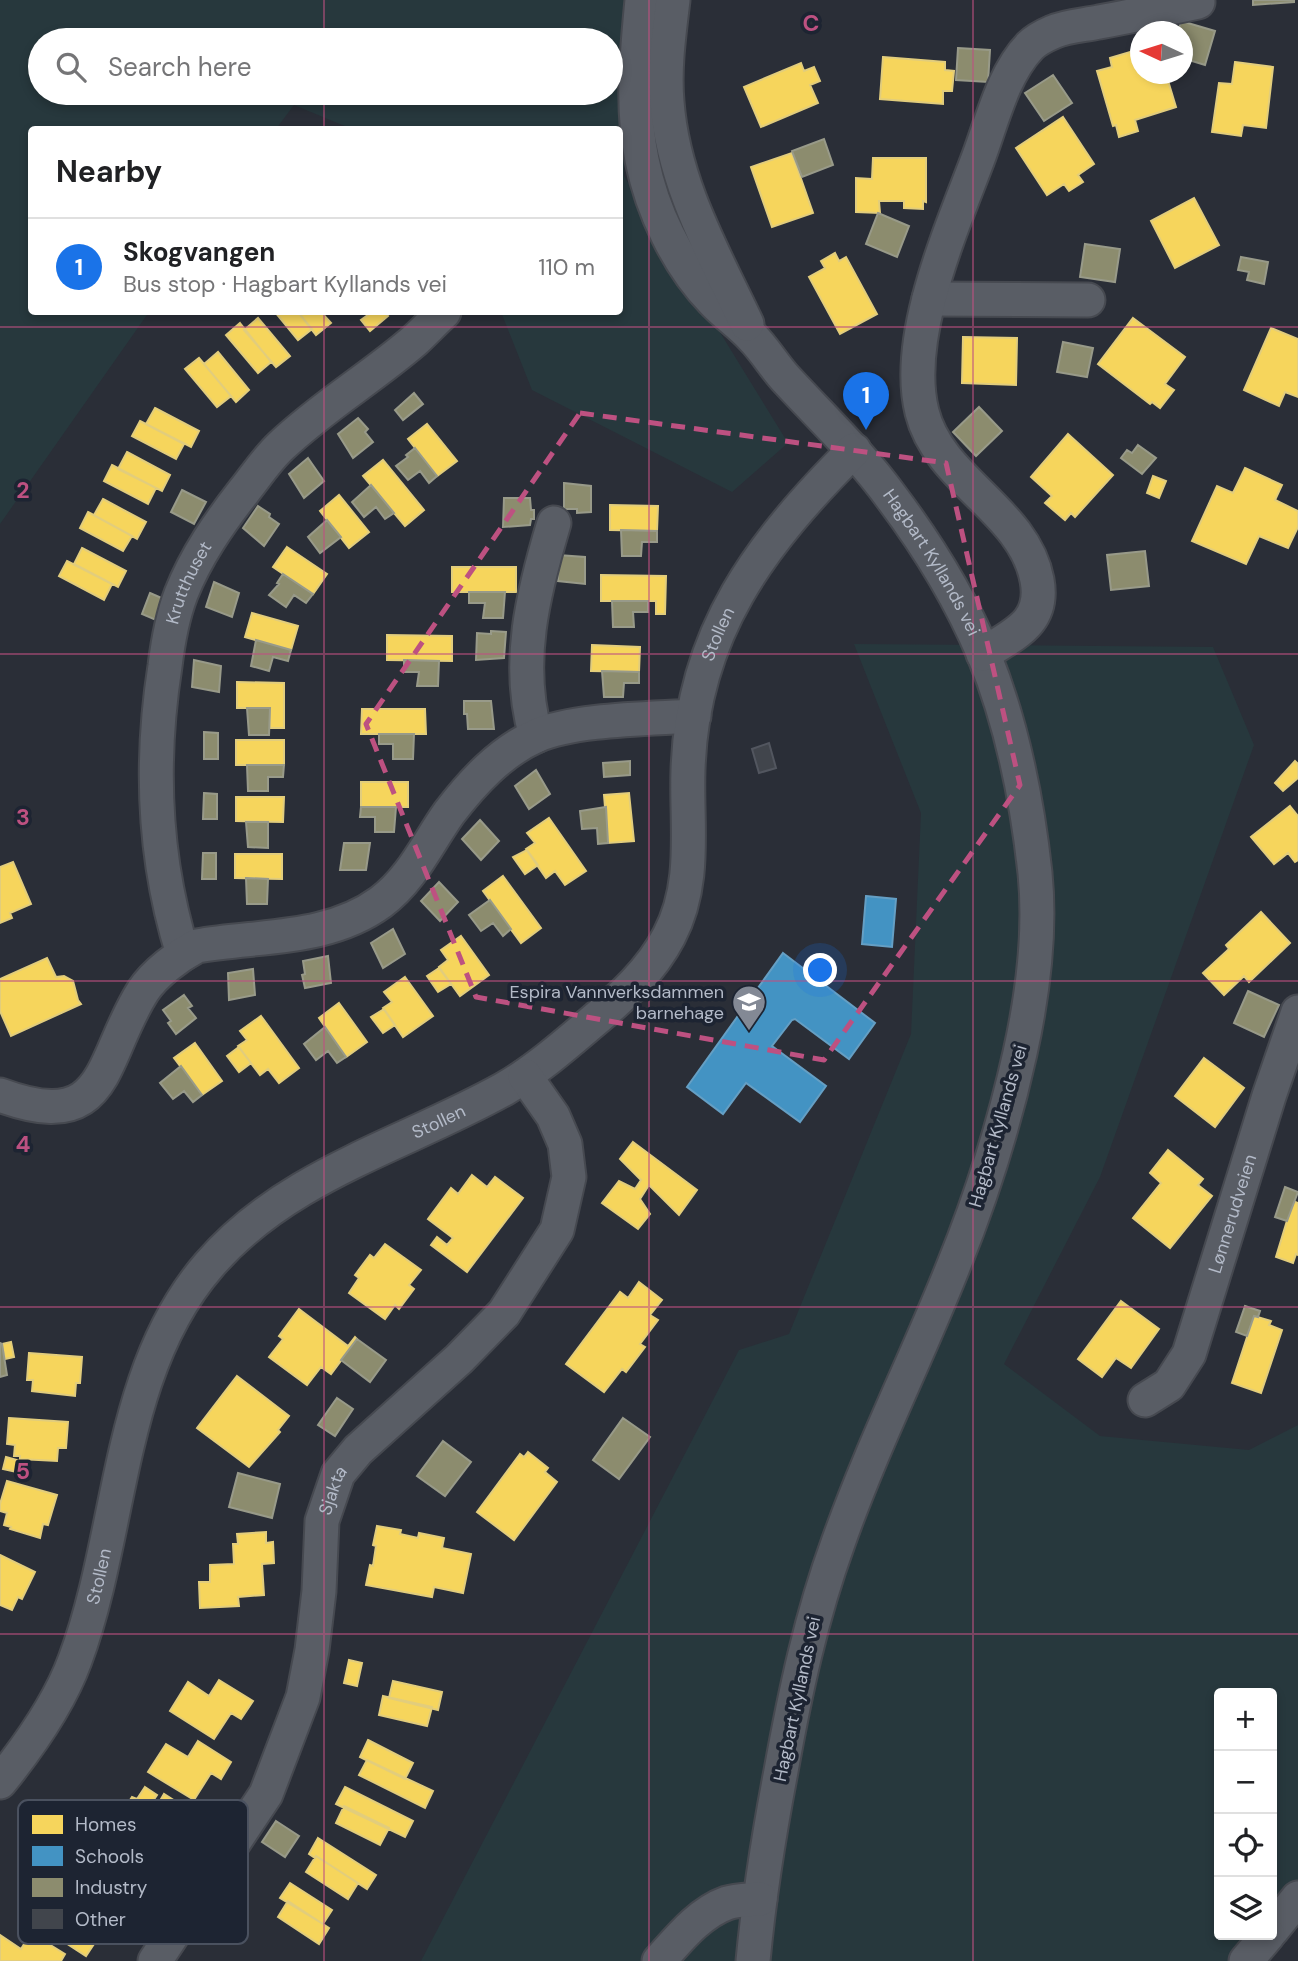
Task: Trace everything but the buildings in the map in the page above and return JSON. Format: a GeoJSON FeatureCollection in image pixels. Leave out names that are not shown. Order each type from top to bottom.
{"type":"FeatureCollection","features":[{"type":"Feature","properties":{"kind":"street","name":"Hagbart Kyllands vei"},"geometry":{"type":"LineString","coordinates":[[642,0],[635,106],[641,157],[652,200],[672,245],[711,300],[754,339],[781,374],[854,450],[893,499],[941,573],[983,654],[999,700],[1028,811],[1037,899],[1035,969],[1029,1016],[989,1169],[953,1267],[860,1482],[806,1640],[770,1828],[752,1961]]}},
{"type":"Feature","properties":{"kind":"street","name":"Hagbart Kyllands vei"},"geometry":{"type":"LineString","coordinates":[[673,0],[667,48],[667,102],[674,147],[687,195],[702,233],[754,339]]}},
{"type":"Feature","properties":{"kind":"street"},"geometry":{"type":"LineString","coordinates":[[983,654],[1024,628],[1033,616],[1038,600],[1037,581],[1032,561],[1019,538],[944,457],[932,437],[922,411],[920,352],[929,299],[946,239],[1000,99],[1012,73],[1031,46],[1054,32],[1198,2]]}},
{"type":"Feature","properties":{"kind":"street"},"geometry":{"type":"LineString","coordinates":[[929,299],[1088,300]]}},
{"type":"Feature","properties":{"kind":"street","name":"Krutthuset"},"geometry":{"type":"LineString","coordinates":[[183,954],[172,917],[162,861],[156,754],[159,703],[168,641],[181,595],[199,555],[225,516],[279,447],[413,342],[441,315]]}},
{"type":"Feature","properties":{"kind":"street","name":"Stollen"},"geometry":{"type":"LineString","coordinates":[[0,1782],[54,1704],[74,1664],[94,1599],[136,1415],[149,1370],[162,1339],[189,1291],[208,1265],[236,1236],[278,1203],[318,1179],[475,1104],[525,1076],[621,998],[648,968],[670,936],[687,880],[690,844],[688,774],[694,716],[701,678],[715,635],[735,597],[780,530],[807,497],[854,450]]}},
{"type":"Feature","properties":{"kind":"street"},"geometry":{"type":"LineString","coordinates":[[536,736],[528,709],[526,648],[537,584],[554,523]]}},
{"type":"Feature","properties":{"kind":"street"},"geometry":{"type":"LineString","coordinates":[[0,1095],[46,1108],[78,1102],[101,1080],[131,1012],[145,988],[183,954],[197,946],[324,930],[380,903],[400,886],[417,864],[447,816],[471,785],[496,762],[536,736],[586,725],[694,716]]}},
{"type":"Feature","properties":{"kind":"street","name":"Lønnerudveien"},"geometry":{"type":"LineString","coordinates":[[1145,1400],[1169,1385],[1189,1354],[1269,1096],[1298,1012]]}},
{"type":"Feature","properties":{"kind":"street","name":"Sjakta"},"geometry":{"type":"LineString","coordinates":[[248,1821],[266,1794],[303,1697],[315,1627],[322,1521],[338,1474],[358,1450],[459,1359],[504,1313],[557,1230],[569,1177],[565,1144],[553,1116],[525,1076]]}},
{"type":"Feature","properties":{"kind":"street"},"geometry":{"type":"LineString","coordinates":[[659,1961],[687,1931],[709,1913],[727,1903],[760,1899]]}},
{"type":"Feature","properties":{"kind":"street"},"geometry":{"type":"LineString","coordinates":[[1277,1924],[1298,1899]]}},
{"type":"Feature","properties":{"kind":"street"},"geometry":{"type":"LineString","coordinates":[[1246,1961],[1264,1940]]}},
{"type":"Feature","properties":{"kind":"street","name":"Sjakta"},"geometry":{"type":"LineString","coordinates":[[155,1961],[166,1944]]}},
{"type":"Feature","properties":{"kind":"highlighted area"},"geometry":{"type":"Polygon","coordinates":[[[580,413],[946,463],[1020,785],[824,1060],[476,997],[366,724],[580,413]]]}},
{"type":"Feature","properties":{"kind":"shaded area"},"geometry":{"type":"Polygon","coordinates":[[[0,0],[626,0],[624,176],[788,443],[732,492],[532,390],[502,315],[623,315],[623,126],[345,126],[294,105],[278,126],[28,126],[28,315],[147,315],[0,524],[0,0]]]}},
{"type":"Feature","properties":{"kind":"shaded area"},"geometry":{"type":"Polygon","coordinates":[[[854,644],[1213,647],[1254,745],[1100,1177],[1004,1364],[1100,1436],[1249,1450],[1298,1425],[1298,1898],[1277,1924],[1277,1688],[1214,1688],[1214,1940],[1264,1940],[1246,1961],[421,1961],[739,1350],[789,1334],[911,1034],[921,813],[854,644]]]}},
{"type":"Feature","properties":{"kind":"place","name":"Skogvangen"},"geometry":{"type":"Point","coordinates":[866,430]}},
{"type":"Feature","properties":{"kind":"place","name":"Espira Vannverksdammen barnehage"},"geometry":{"type":"Point","coordinates":[749,1032]}}]}
